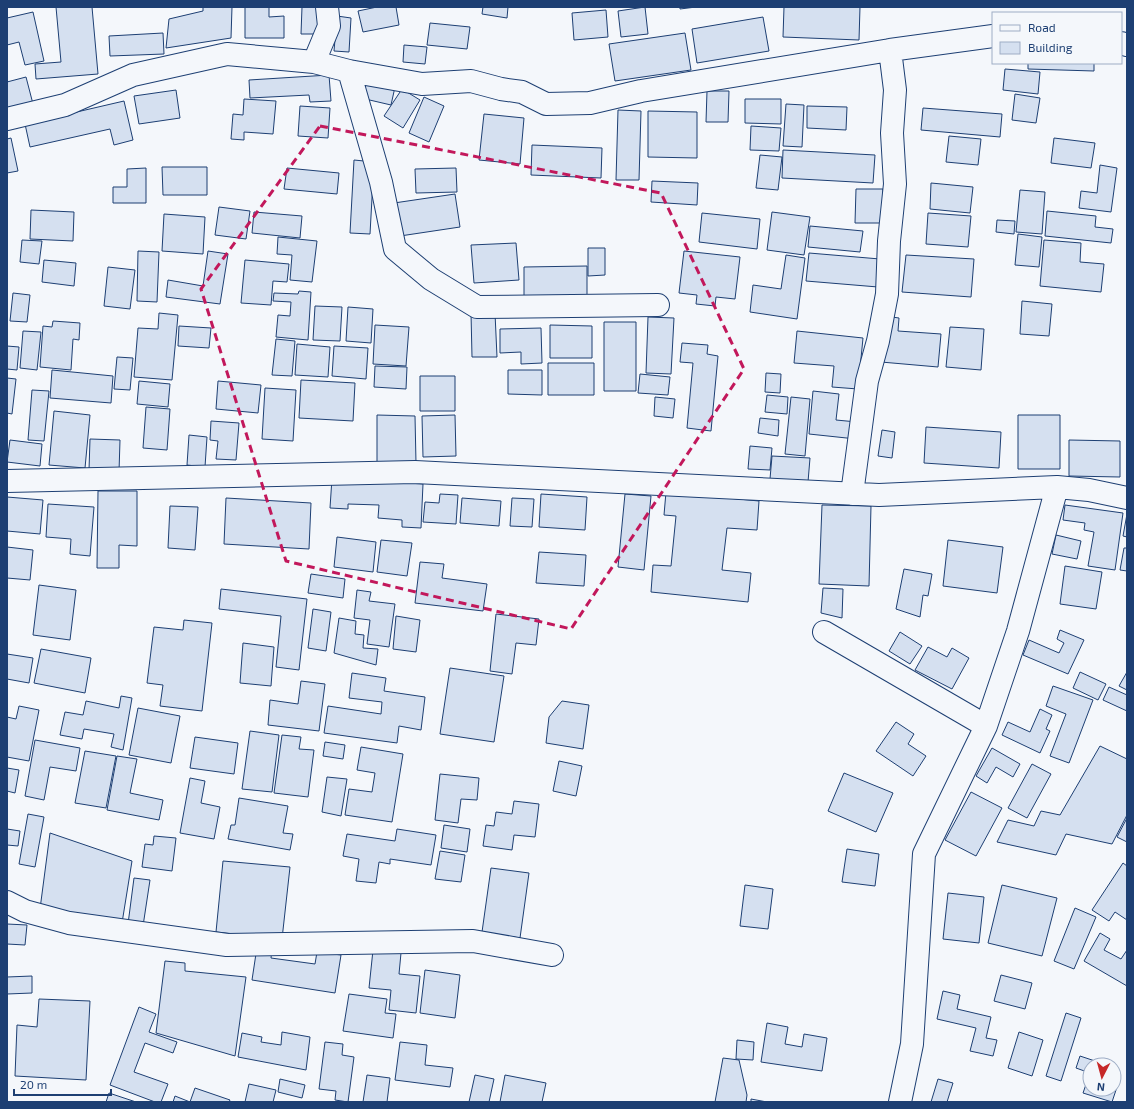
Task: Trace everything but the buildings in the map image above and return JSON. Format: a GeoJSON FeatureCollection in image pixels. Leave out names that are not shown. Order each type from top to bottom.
{"type":"FeatureCollection","features":[{"type":"Feature","properties":{"kind":"street"},"geometry":{"type":"LineString","coordinates":[[314,62],[329,26],[328,7]]}},
{"type":"Feature","properties":{"kind":"street"},"geometry":{"type":"LineString","coordinates":[[7,119],[65,105],[133,74],[227,54],[314,62],[349,71],[422,84],[471,81],[501,89],[522,92],[546,104],[590,103],[641,92],[890,50],[992,36]]}},
{"type":"Feature","properties":{"kind":"street"},"geometry":{"type":"LineString","coordinates":[[852,494],[867,380],[878,342],[887,294],[889,241],[895,184],[892,133],[895,90],[890,50]]}},
{"type":"Feature","properties":{"kind":"street"},"geometry":{"type":"LineString","coordinates":[[349,71],[381,182],[395,249],[432,279],[477,307],[658,305]]}},
{"type":"Feature","properties":{"kind":"street"},"geometry":{"type":"LineString","coordinates":[[7,481],[415,472],[879,495],[1057,487],[1089,490],[1127,498]]}},
{"type":"Feature","properties":{"kind":"street"},"geometry":{"type":"LineString","coordinates":[[900,1102],[912,1044],[924,854],[986,726],[1018,631],[1057,487]]}},
{"type":"Feature","properties":{"kind":"street"},"geometry":{"type":"LineString","coordinates":[[824,632],[986,726]]}},
{"type":"Feature","properties":{"kind":"street"},"geometry":{"type":"LineString","coordinates":[[7,902],[25,911],[70,923],[227,945],[473,941],[552,955]]}},
{"type":"Feature","properties":{"kind":"highlighted area"},"geometry":{"type":"Polygon","coordinates":[[[320,126],[661,193],[744,369],[571,629],[286,561],[201,289],[320,126]]]}}]}
